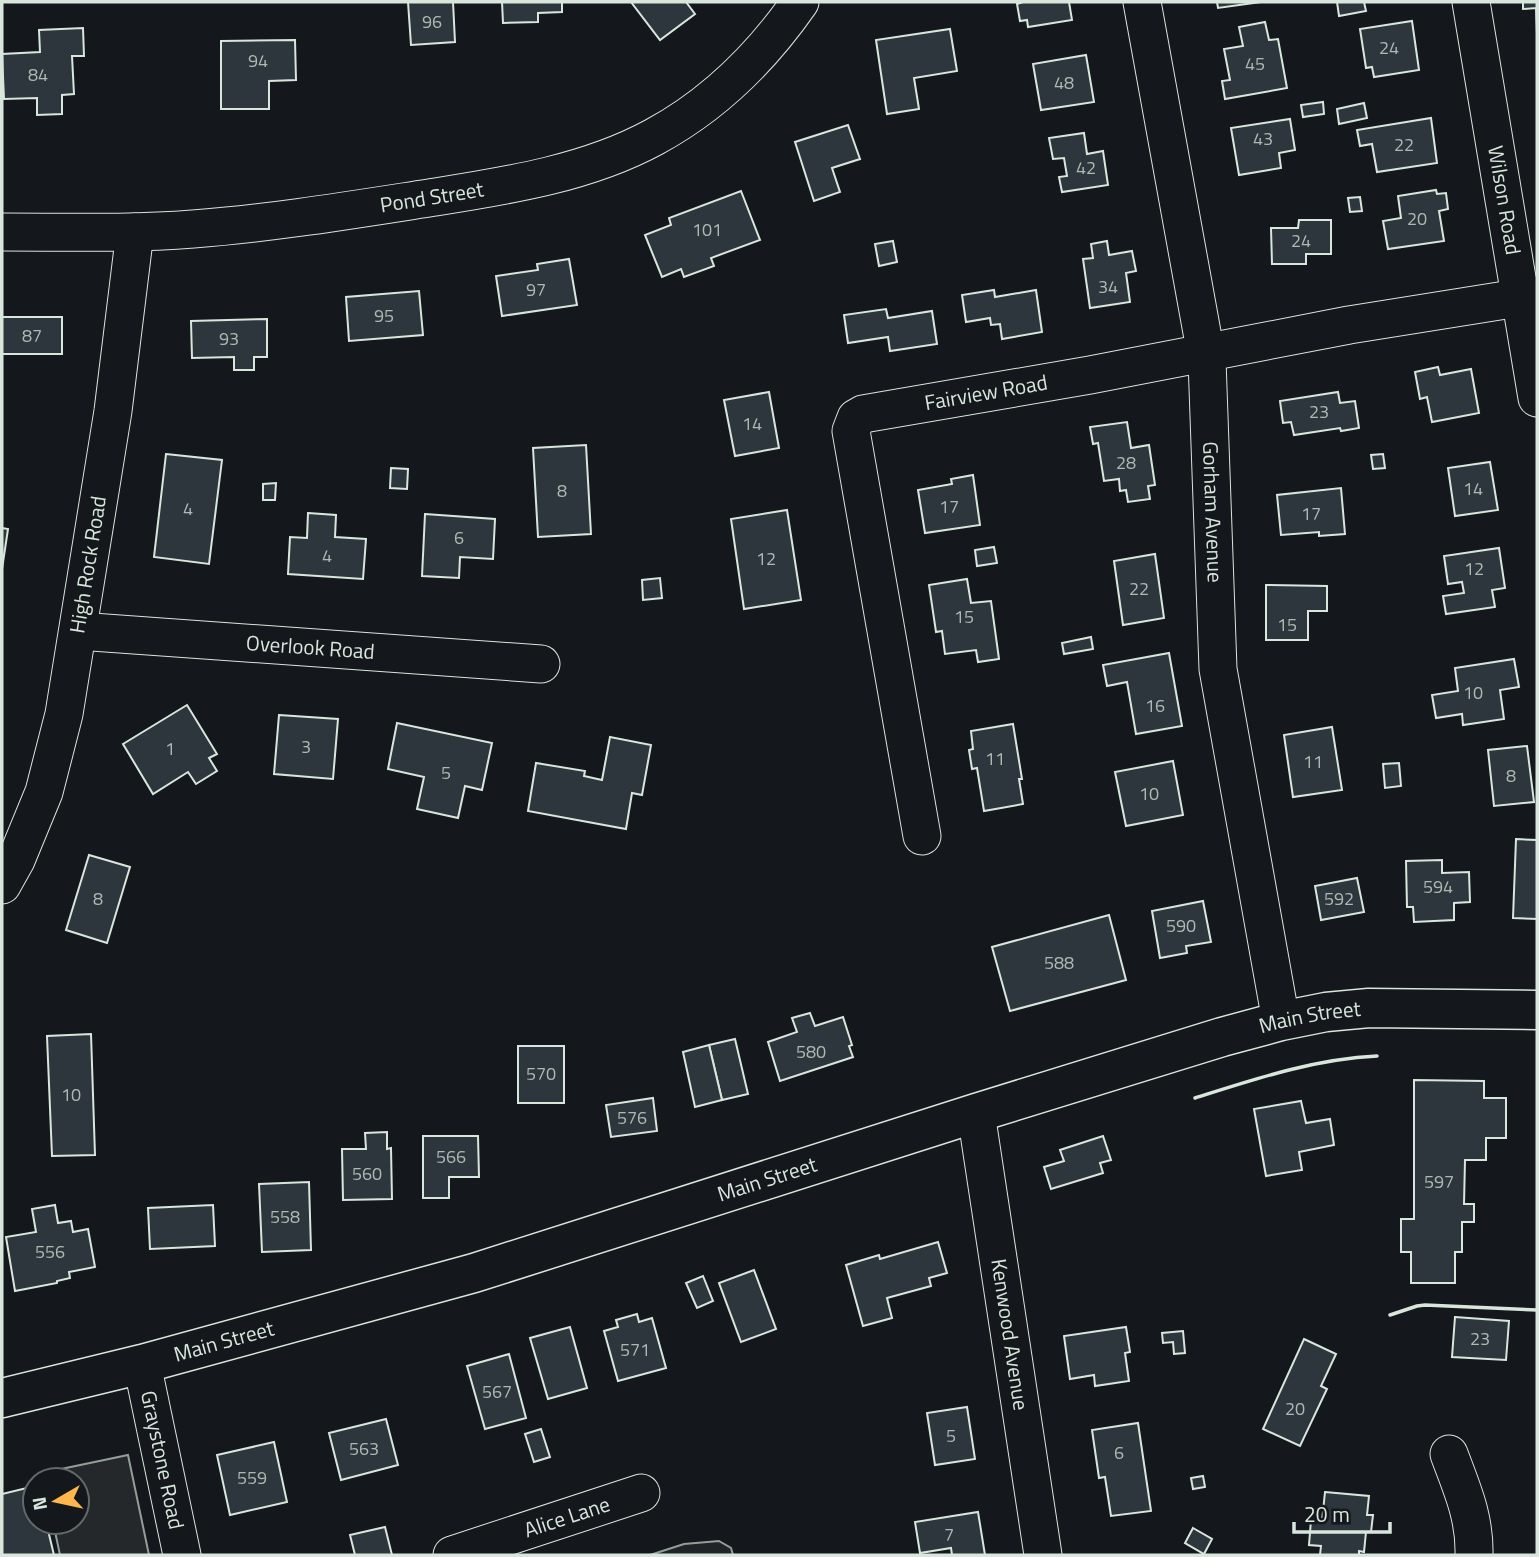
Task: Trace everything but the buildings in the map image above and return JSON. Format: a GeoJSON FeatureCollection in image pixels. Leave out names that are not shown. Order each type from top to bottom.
{"type":"FeatureCollection","features":[{"type":"Feature","properties":{"kind":"main road","name":"Main Street"},"geometry":{"type":"LineString","coordinates":[[2,1398],[142,1364],[474,1273],[976,1113],[1281,1021],[1326,1012],[1369,1008],[1537,1010]]}},
{"type":"Feature","properties":{"kind":"street","name":"Pond Street"},"geometry":{"type":"LineString","coordinates":[[2,232],[135,232],[218,227],[333,213],[496,187],[589,163],[650,139],[705,105],[744,71],[800,2]]}},
{"type":"Feature","properties":{"kind":"street","name":"Gorham Avenue"},"geometry":{"type":"LineString","coordinates":[[1142,2],[1205,351],[1219,682],[1281,1021]]}},
{"type":"Feature","properties":{"kind":"street","name":"Wilson Road"},"geometry":{"type":"LineString","coordinates":[[1471,2],[1529,296],[1537,398]]}},
{"type":"Feature","properties":{"kind":"street","name":"High Rock Road"},"geometry":{"type":"LineString","coordinates":[[2,885],[16,860],[44,792],[64,713],[113,411],[135,232]]}},
{"type":"Feature","properties":{"kind":"street","name":"Fairview Road"},"geometry":{"type":"LineString","coordinates":[[922,836],[851,431],[854,420],[863,414],[1090,375],[1205,351],[1529,296]]}},
{"type":"Feature","properties":{"kind":"street","name":"Overlook Road"},"geometry":{"type":"LineString","coordinates":[[78,631],[541,664]]}},
{"type":"Feature","properties":{"kind":"street","name":"Kenwood Avenue"},"geometry":{"type":"LineString","coordinates":[[976,1113],[1043,1555]]}},
{"type":"Feature","properties":{"kind":"street","name":"Graystone Road"},"geometry":{"type":"LineString","coordinates":[[142,1364],[182,1555]]}},
{"type":"Feature","properties":{"kind":"street"},"geometry":{"type":"LineString","coordinates":[[1449,1454],[1471,1517],[1474,1555]]}},
{"type":"Feature","properties":{"kind":"street","name":"Alice Lane"},"geometry":{"type":"LineString","coordinates":[[452,1555],[641,1493]]}},
{"type":"Feature","properties":{"kind":"shaded area"},"geometry":{"type":"Polygon","coordinates":[[[128,1455],[149,1555],[60,1555],[56,1536],[91,1536],[91,1466],[75,1466],[128,1455]]]}},
{"type":"Feature","properties":{"kind":"shaded area"},"geometry":{"type":"Polygon","coordinates":[[[719,1541],[731,1548],[733,1555],[650,1555],[684,1544],[719,1541]]]}},
{"type":"Feature","properties":{"kind":"wall"},"geometry":{"type":"LineString","coordinates":[[1195,1098],[1308,1066],[1377,1056]]}},
{"type":"Feature","properties":{"kind":"wall"},"geometry":{"type":"LineString","coordinates":[[1390,1315],[1425,1305],[1537,1310]]}}]}
